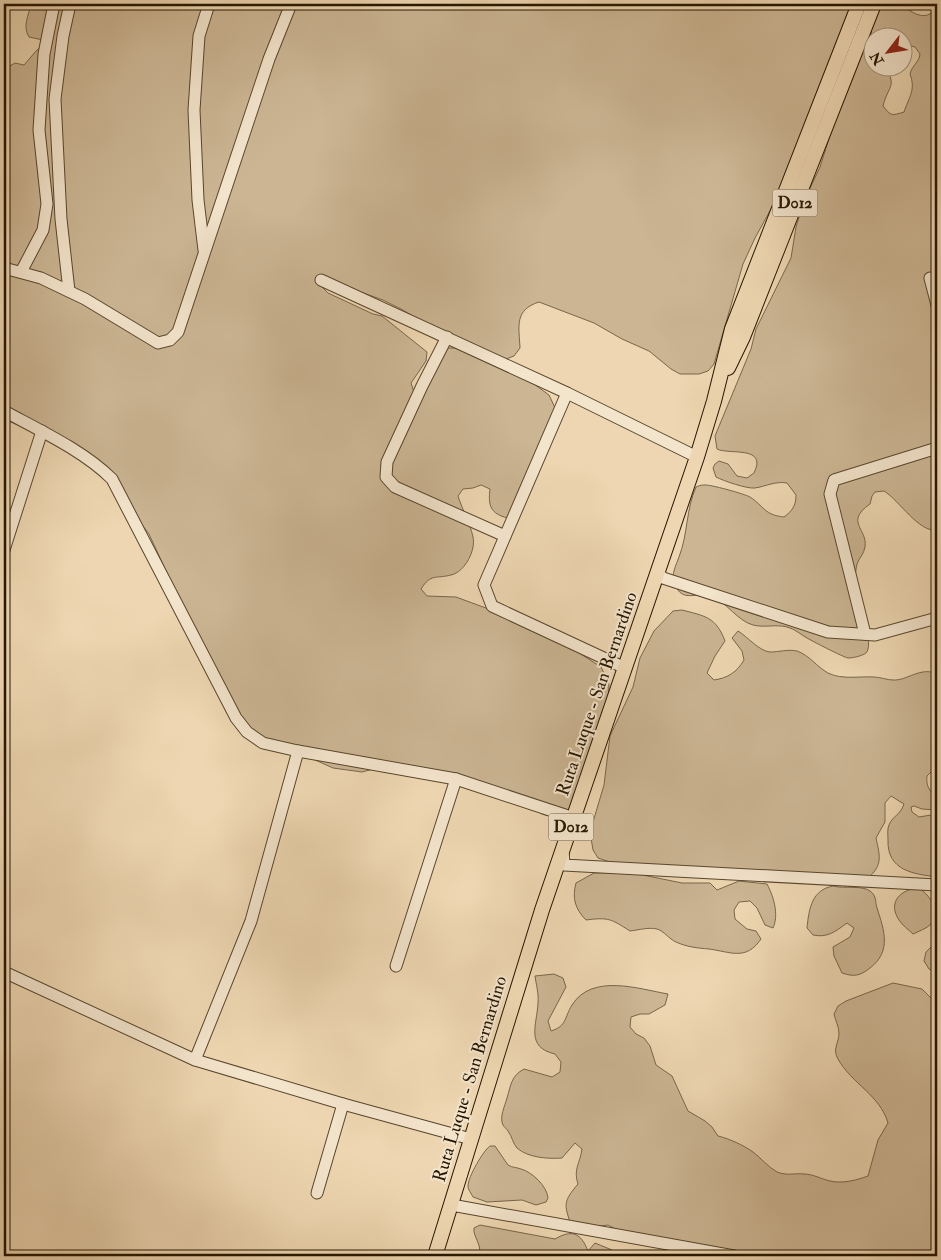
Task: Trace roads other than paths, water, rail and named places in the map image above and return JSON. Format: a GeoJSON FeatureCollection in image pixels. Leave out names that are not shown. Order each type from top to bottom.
{"type":"FeatureCollection","features":[{"type":"Feature","properties":{"kind":"main road","name":"D012"},"geometry":{"type":"LineString","coordinates":[[714,401],[732,329],[859,4]]}},
{"type":"Feature","properties":{"kind":"main road","name":"D012"},"geometry":{"type":"LineString","coordinates":[[714,401],[742,337],[874,4]]}},
{"type":"Feature","properties":{"kind":"main road","name":"Ruta Luque - San Bernardino"},"geometry":{"type":"LineString","coordinates":[[435,1256],[542,910],[658,573],[714,401]]}},
{"type":"Feature","properties":{"kind":"street"},"geometry":{"type":"LineString","coordinates":[[21,272],[44,230],[47,204],[40,130],[44,54],[54,4]]}},
{"type":"Feature","properties":{"kind":"street"},"geometry":{"type":"LineString","coordinates":[[69,291],[61,219],[55,99],[63,36],[70,4]]}},
{"type":"Feature","properties":{"kind":"street"},"geometry":{"type":"LineString","coordinates":[[204,253],[198,200],[194,110],[199,36],[209,4]]}},
{"type":"Feature","properties":{"kind":"street"},"geometry":{"type":"LineString","coordinates":[[4,268],[41,278],[69,291],[158,343],[170,340],[178,332],[269,59],[291,4]]}},
{"type":"Feature","properties":{"kind":"street"},"geometry":{"type":"LineString","coordinates":[[930,278],[937,306]]}},
{"type":"Feature","properties":{"kind":"street"},"geometry":{"type":"LineString","coordinates":[[321,280],[567,393],[697,457]]}},
{"type":"Feature","properties":{"kind":"street"},"geometry":{"type":"LineString","coordinates":[[447,337],[387,462],[386,477],[395,487],[505,536]]}},
{"type":"Feature","properties":{"kind":"street"},"geometry":{"type":"LineString","coordinates":[[567,393],[484,585],[492,606],[625,668]]}},
{"type":"Feature","properties":{"kind":"street"},"geometry":{"type":"LineString","coordinates":[[4,411],[42,431],[101,468],[112,480],[236,718],[247,732],[263,743],[298,751],[456,779],[574,818]]}},
{"type":"Feature","properties":{"kind":"street"},"geometry":{"type":"LineString","coordinates":[[4,550],[42,431]]}},
{"type":"Feature","properties":{"kind":"street"},"geometry":{"type":"LineString","coordinates":[[865,634],[830,494],[834,480],[937,448]]}},
{"type":"Feature","properties":{"kind":"street"},"geometry":{"type":"LineString","coordinates":[[658,573],[663,578],[828,632],[875,635],[937,618]]}},
{"type":"Feature","properties":{"kind":"street"},"geometry":{"type":"LineString","coordinates":[[195,1060],[250,921],[298,751]]}},
{"type":"Feature","properties":{"kind":"street"},"geometry":{"type":"LineString","coordinates":[[396,966],[456,779]]}},
{"type":"Feature","properties":{"kind":"street"},"geometry":{"type":"LineString","coordinates":[[563,849],[564,865],[937,885]]}},
{"type":"Feature","properties":{"kind":"street"},"geometry":{"type":"LineString","coordinates":[[4,972],[195,1060],[343,1104],[471,1139]]}},
{"type":"Feature","properties":{"kind":"street"},"geometry":{"type":"LineString","coordinates":[[317,1193],[343,1104]]}},
{"type":"Feature","properties":{"kind":"street"},"geometry":{"type":"LineString","coordinates":[[450,1206],[734,1256]]}}]}
